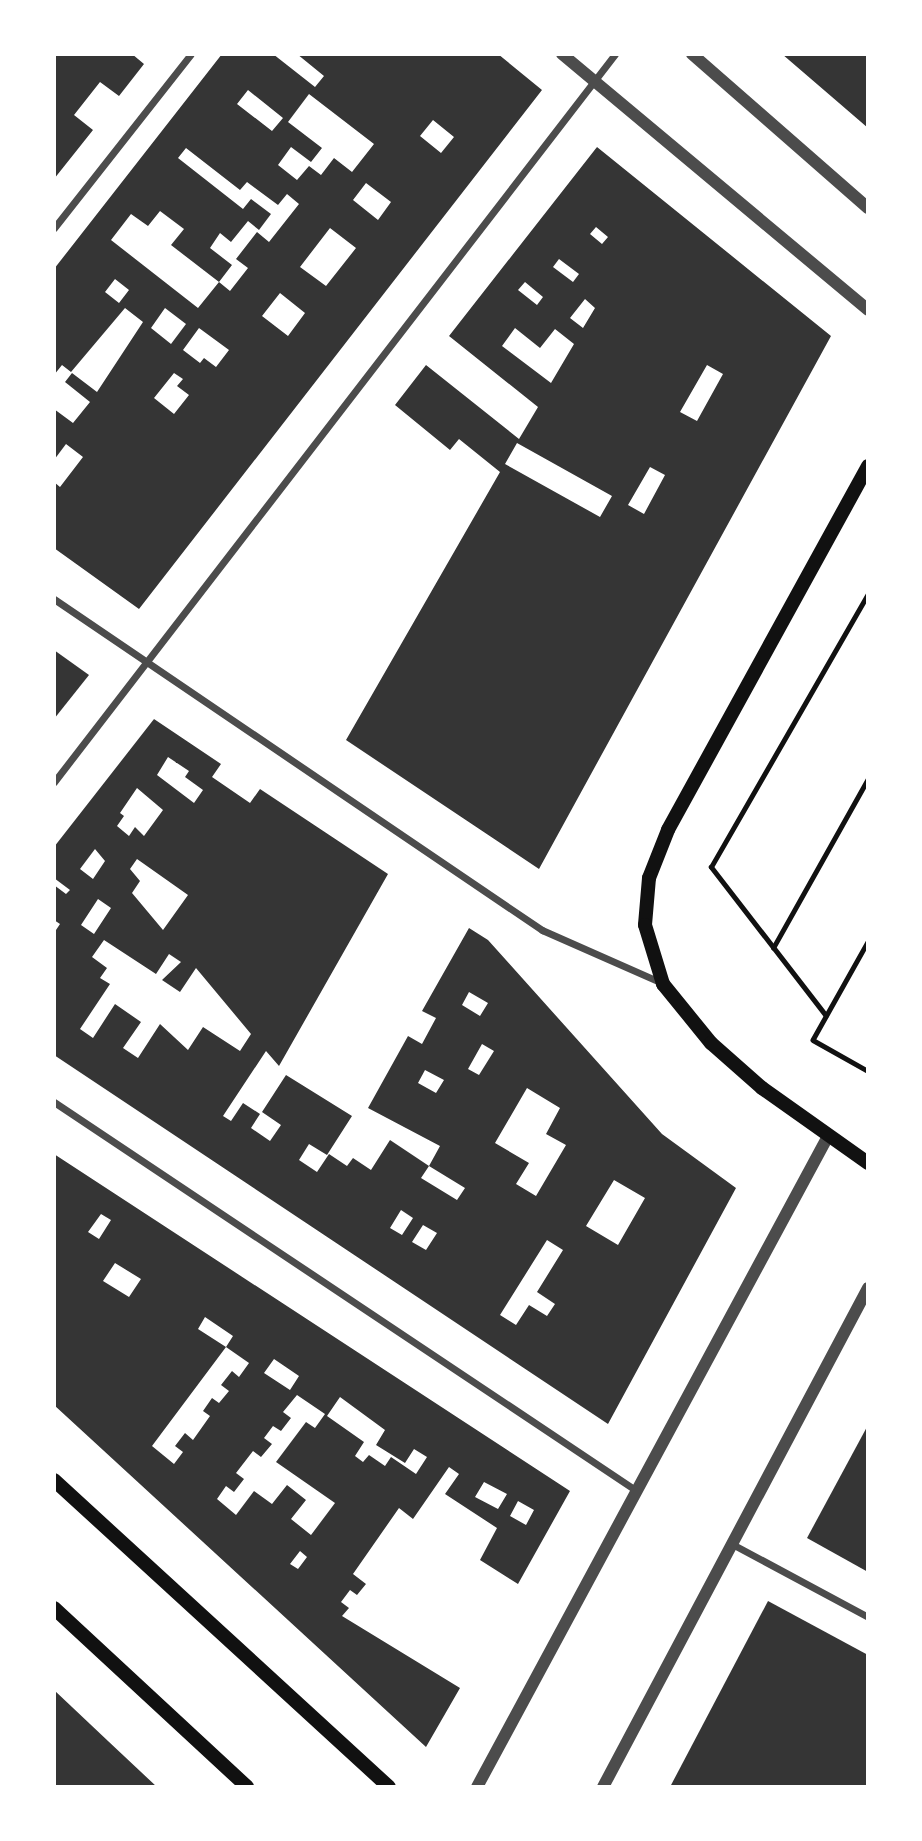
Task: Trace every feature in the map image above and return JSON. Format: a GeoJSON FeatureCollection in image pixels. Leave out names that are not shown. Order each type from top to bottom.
{"type":"FeatureCollection","features":[{"type":"Feature","properties":{"kind":"main road"},"geometry":{"type":"LineString","coordinates":[[868,466],[668,830],[649,878],[645,925],[663,984],[711,1043],[827,1138],[868,1163]]}},
{"type":"Feature","properties":{"kind":"main road"},"geometry":{"type":"LineString","coordinates":[[54,1480],[389,1787]]}},
{"type":"Feature","properties":{"kind":"main road"},"geometry":{"type":"LineString","coordinates":[[54,1608],[247,1787]]}},
{"type":"Feature","properties":{"kind":"street"},"geometry":{"type":"LineString","coordinates":[[54,228],[191,54]]}},
{"type":"Feature","properties":{"kind":"street"},"geometry":{"type":"LineString","coordinates":[[562,54],[868,310]]}},
{"type":"Feature","properties":{"kind":"street"},"geometry":{"type":"LineString","coordinates":[[54,782],[615,54]]}},
{"type":"Feature","properties":{"kind":"street"},"geometry":{"type":"LineString","coordinates":[[692,54],[868,208]]}},
{"type":"Feature","properties":{"kind":"street"},"geometry":{"type":"LineString","coordinates":[[54,599],[144,664],[542,930],[663,984]]}},
{"type":"Feature","properties":{"kind":"street"},"geometry":{"type":"LineString","coordinates":[[54,1102],[637,1491]]}},
{"type":"Feature","properties":{"kind":"street"},"geometry":{"type":"LineString","coordinates":[[477,1787],[827,1138]]}},
{"type":"Feature","properties":{"kind":"street"},"geometry":{"type":"LineString","coordinates":[[603,1787],[868,1288]]}},
{"type":"Feature","properties":{"kind":"street"},"geometry":{"type":"LineString","coordinates":[[732,1544],[868,1618]]}},
{"type":"Feature","properties":{"kind":"path"},"geometry":{"type":"LineString","coordinates":[[827,1016],[711,867],[867,598]]}},
{"type":"Feature","properties":{"kind":"path"},"geometry":{"type":"LineString","coordinates":[[774,948],[868,779]]}},
{"type":"Feature","properties":{"kind":"path"},"geometry":{"type":"LineString","coordinates":[[868,942],[813,1040],[868,1071]]}},
{"type":"Feature","properties":{"kind":"building"},"geometry":{"type":"Polygon","coordinates":[[[54,54],[132,54],[144,64],[119,96],[100,82],[74,115],[93,130],[54,179],[54,54]]]}},
{"type":"Feature","properties":{"kind":"building"},"geometry":{"type":"Polygon","coordinates":[[[222,54],[273,54],[315,87],[324,76],[297,54],[498,54],[542,90],[139,609],[54,548],[54,482],[60,487],[83,457],[66,444],[54,460],[54,409],[73,423],[90,402],[65,382],[72,373],[97,392],[143,322],[125,308],[71,372],[62,365],[54,375],[54,269],[222,54]],[[248,90],[237,104],[272,131],[283,118],[248,90]],[[309,94],[288,122],[322,148],[311,162],[291,147],[278,165],[297,180],[309,166],[321,175],[334,158],[352,172],[374,144],[309,94]],[[433,120],[420,136],[441,153],[454,137],[433,120]],[[186,148],[178,158],[243,209],[251,199],[271,214],[259,230],[248,221],[231,242],[220,233],[210,248],[232,265],[219,282],[230,291],[248,268],[236,259],[257,232],[269,242],[299,204],[287,194],[278,205],[247,182],[240,190],[186,148]],[[366,183],[353,200],[378,220],[391,202],[366,183]],[[160,211],[148,226],[131,214],[111,240],[198,308],[219,282],[171,245],[184,229],[160,211]],[[330,228],[300,267],[326,286],[356,248],[330,228]],[[115,279],[105,292],[119,303],[129,290],[115,279]],[[280,293],[262,316],[288,336],[305,313],[280,293]],[[165,308],[151,328],[171,344],[186,324],[165,308]],[[199,328],[183,350],[200,363],[204,358],[216,367],[229,350],[199,328]],[[174,373],[154,398],[174,414],[189,395],[177,386],[183,379],[174,373]]]}},
{"type":"Feature","properties":{"kind":"building"},"geometry":{"type":"Polygon","coordinates":[[[782,54],[868,54],[868,128],[839,103],[782,54]]]}},
{"type":"Feature","properties":{"kind":"building"},"geometry":{"type":"Polygon","coordinates":[[[597,147],[831,336],[539,869],[346,740],[500,472],[459,439],[450,450],[395,405],[426,365],[519,439],[538,407],[449,336],[597,147]],[[596,227],[590,234],[602,244],[608,237],[596,227]],[[559,259],[553,267],[573,282],[579,274],[559,259]],[[525,282],[518,290],[537,305],[543,297],[525,282]],[[585,299],[570,318],[583,328],[595,308],[585,299]],[[515,328],[502,346],[551,383],[574,344],[555,329],[540,348],[515,328]],[[707,365],[680,412],[697,421],[723,374],[707,365]],[[517,443],[505,464],[600,517],[612,496],[517,443]],[[650,467],[628,505],[644,514],[665,475],[650,467]]]}},
{"type":"Feature","properties":{"kind":"building"},"geometry":{"type":"Polygon","coordinates":[[[54,650],[89,675],[54,719],[54,650]]]}},
{"type":"Feature","properties":{"kind":"building"},"geometry":{"type":"Polygon","coordinates":[[[154,719],[221,764],[212,777],[250,803],[260,789],[388,874],[279,1066],[266,1051],[223,1116],[231,1121],[243,1103],[260,1114],[251,1128],[270,1141],[281,1125],[262,1112],[286,1075],[352,1116],[327,1155],[309,1144],[299,1160],[317,1172],[329,1154],[347,1166],[353,1158],[371,1170],[390,1140],[429,1166],[440,1146],[368,1108],[408,1036],[422,1044],[436,1018],[422,1011],[469,928],[488,940],[662,1134],[736,1188],[608,1424],[54,1055],[54,933],[60,924],[54,920],[54,885],[66,894],[70,890],[54,878],[54,847],[154,719]],[[168,757],[157,775],[194,803],[203,790],[185,777],[189,771],[168,757]],[[137,788],[120,813],[124,816],[117,826],[129,836],[135,827],[144,836],[163,810],[137,788]],[[95,849],[80,869],[93,879],[105,861],[95,849]],[[137,859],[130,869],[140,881],[132,893],[163,930],[188,895],[137,859]],[[98,899],[81,925],[94,934],[111,908],[98,899]],[[104,940],[92,957],[107,968],[100,978],[110,984],[80,1029],[93,1038],[115,1004],[141,1022],[123,1048],[138,1058],[160,1024],[188,1050],[203,1027],[240,1051],[251,1034],[196,968],[180,992],[162,980],[181,962],[169,954],[156,974],[104,940]],[[469,992],[462,1005],[480,1016],[488,1003],[469,992]],[[482,1044],[468,1069],[479,1075],[494,1051],[482,1044]],[[425,1070],[418,1083],[436,1093],[444,1080],[425,1070]],[[527,1088],[495,1143],[529,1163],[516,1184],[536,1196],[566,1145],[546,1134],[560,1108],[527,1088]],[[429,1166],[421,1178],[457,1200],[465,1188],[429,1166]],[[614,1180],[586,1226],[618,1245],[645,1198],[614,1180]],[[401,1210],[390,1228],[402,1235],[413,1218],[401,1210]],[[423,1225],[412,1242],[426,1250],[437,1233],[423,1225]],[[547,1240],[500,1315],[516,1325],[529,1305],[547,1316],[555,1304],[537,1292],[563,1250],[547,1240]]]}},
{"type":"Feature","properties":{"kind":"building"},"geometry":{"type":"Polygon","coordinates":[[[54,1154],[570,1491],[518,1584],[480,1560],[497,1528],[445,1494],[459,1474],[449,1467],[413,1519],[399,1508],[353,1574],[366,1584],[357,1595],[350,1590],[341,1602],[349,1608],[342,1616],[460,1688],[426,1747],[54,1405],[54,1154]],[[101,1214],[88,1232],[99,1239],[111,1220],[101,1214]],[[115,1263],[103,1281],[129,1297],[141,1279],[115,1263]],[[205,1317],[198,1329],[226,1347],[233,1336],[205,1317]],[[226,1347],[152,1446],[174,1464],[183,1452],[175,1446],[185,1433],[193,1440],[210,1416],[203,1411],[212,1398],[219,1403],[229,1391],[221,1385],[232,1371],[239,1377],[249,1363],[226,1347]],[[274,1359],[264,1373],[290,1390],[299,1376],[274,1359]],[[297,1395],[283,1412],[291,1418],[281,1431],[273,1426],[264,1438],[272,1444],[261,1457],[253,1451],[236,1473],[244,1479],[234,1492],[226,1486],[217,1499],[236,1515],[254,1491],[272,1504],[287,1485],[306,1500],[291,1519],[311,1535],[335,1503],[276,1462],[306,1422],[315,1428],[325,1414],[297,1395]],[[340,1397],[327,1416],[364,1442],[355,1456],[363,1462],[369,1455],[385,1466],[391,1457],[416,1474],[427,1457],[414,1449],[405,1463],[376,1445],[385,1430],[340,1397]],[[484,1482],[475,1497],[498,1509],[507,1494],[484,1482]],[[518,1501],[510,1516],[526,1525],[534,1510],[518,1501]],[[300,1551],[290,1564],[298,1569],[307,1557],[300,1551]]]}},
{"type":"Feature","properties":{"kind":"building"},"geometry":{"type":"Polygon","coordinates":[[[868,1425],[868,1572],[807,1538],[868,1425]]]}},
{"type":"Feature","properties":{"kind":"building"},"geometry":{"type":"Polygon","coordinates":[[[768,1601],[868,1655],[868,1787],[670,1787],[768,1601]]]}},
{"type":"Feature","properties":{"kind":"building"},"geometry":{"type":"Polygon","coordinates":[[[54,1690],[108,1741],[157,1787],[54,1787],[54,1690]]]}}]}
